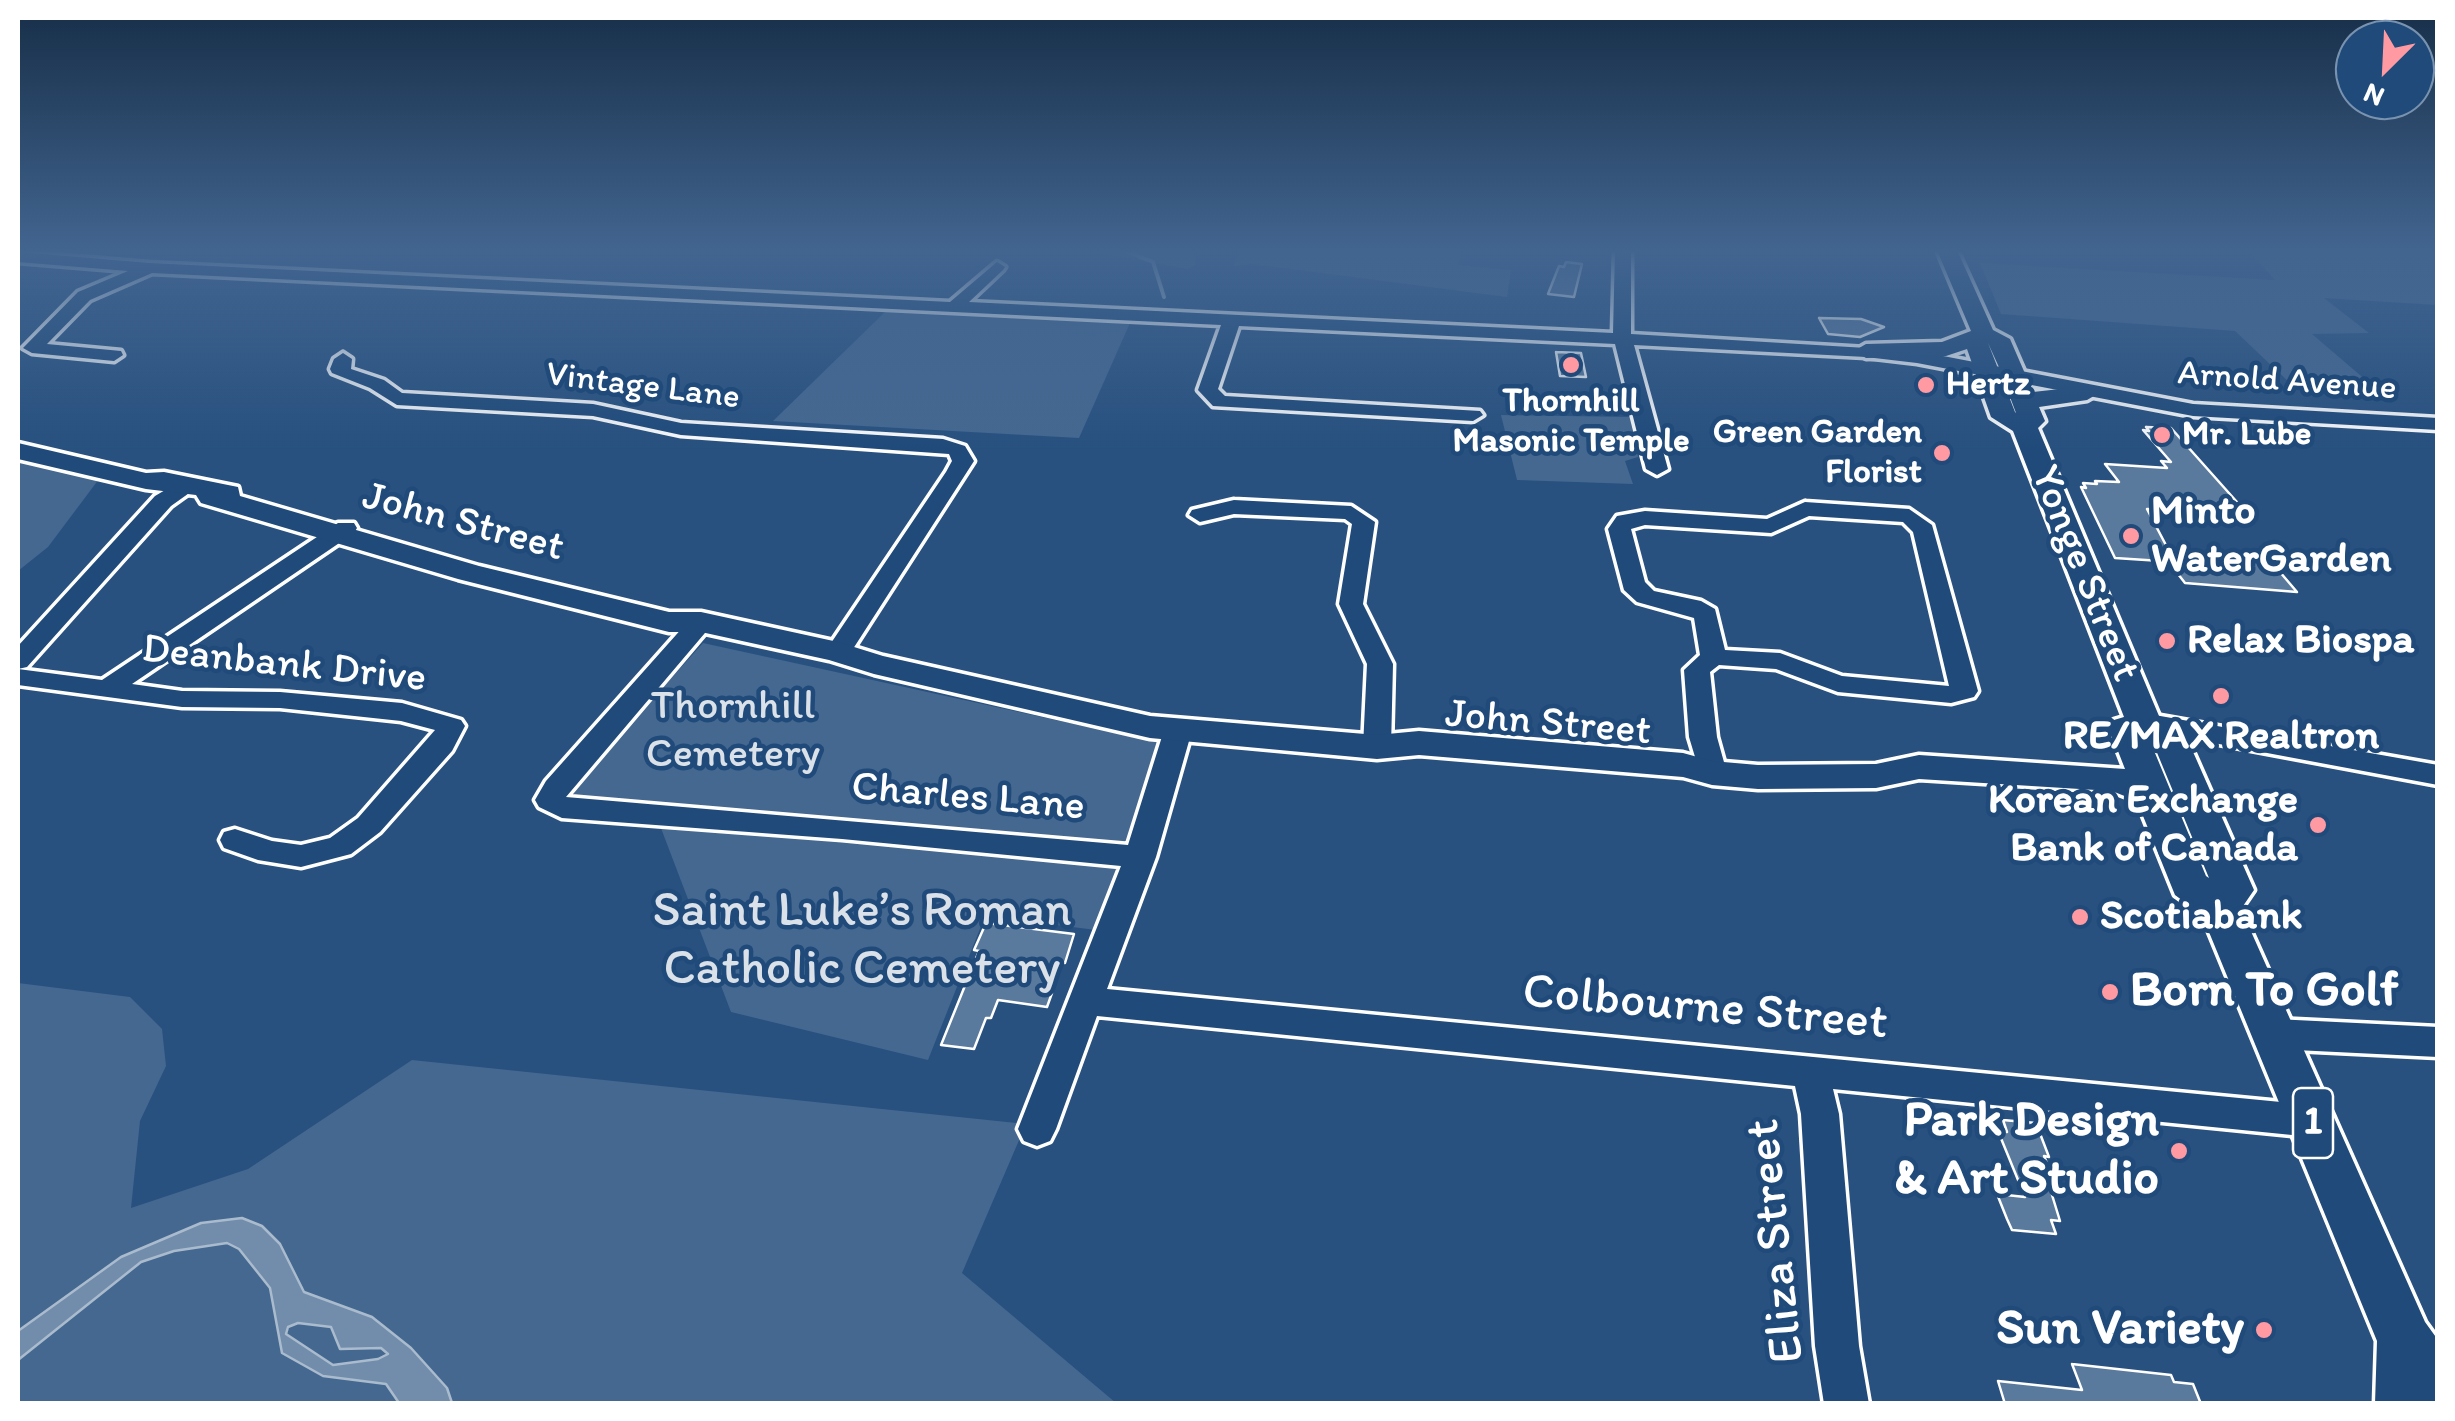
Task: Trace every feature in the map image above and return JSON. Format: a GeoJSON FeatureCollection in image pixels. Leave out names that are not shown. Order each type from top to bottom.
{"type":"FeatureCollection","features":[{"type":"Feature","properties":{"kind":"main road","name":"Yonge Street"},"geometry":{"type":"LineString","coordinates":[[1972,316],[1986,371],[2004,417],[2025,415]]}},
{"type":"Feature","properties":{"kind":"main road","name":"Yonge Street"},"geometry":{"type":"LineString","coordinates":[[1979,336],[1998,339],[2144,722],[2168,736],[2195,797],[2234,890],[2219,906]]}},
{"type":"Feature","properties":{"kind":"main road"},"geometry":{"type":"LineString","coordinates":[[1866,350],[1946,349],[1979,336]]}},
{"type":"Feature","properties":{"kind":"main road"},"geometry":{"type":"LineString","coordinates":[[2025,415],[2043,397],[2087,392]]}},
{"type":"Feature","properties":{"kind":"main road","name":"John Street"},"geometry":{"type":"LineString","coordinates":[[18,440],[161,474],[211,498],[340,532],[682,610],[701,622],[1150,727],[1378,747],[1418,758],[1686,781],[1712,774],[1803,778],[1896,774],[2123,795],[2153,792],[2195,797]]}},
{"type":"Feature","properties":{"kind":"main road","name":"John Street"},"geometry":{"type":"LineString","coordinates":[[18,451],[146,481],[186,486]]}},
{"type":"Feature","properties":{"kind":"main road","name":"Yonge Street"},"geometry":{"type":"LineString","coordinates":[[2144,722],[2127,728],[2190,885],[2219,906],[2405,1341],[2438,1390]]}},
{"type":"Feature","properties":{"kind":"main road","name":"Yonge Street"},"geometry":{"type":"LineString","coordinates":[[2404,1404],[2405,1341]]}},
{"type":"Feature","properties":{"kind":"street"},"geometry":{"type":"LineString","coordinates":[[64,316],[32,348],[114,355]]}},
{"type":"Feature","properties":{"kind":"street","name":"Arnold Avenue"},"geometry":{"type":"LineString","coordinates":[[1159,316],[1866,350],[2192,410],[2438,424]]}},
{"type":"Feature","properties":{"kind":"street"},"geometry":{"type":"LineString","coordinates":[[1620,316],[1657,469]]}},
{"type":"Feature","properties":{"kind":"street"},"geometry":{"type":"LineString","coordinates":[[1232,320],[1208,390],[1220,402],[1473,415]]}},
{"type":"Feature","properties":{"kind":"street","name":"Vintage Lane"},"geometry":{"type":"LineString","coordinates":[[343,359],[339,369],[344,373],[377,384],[396,399],[593,410],[681,429],[932,444],[958,450],[963,462],[838,652]]}},
{"type":"Feature","properties":{"kind":"street"},"geometry":{"type":"LineString","coordinates":[[18,661],[163,501],[186,486]]}},
{"type":"Feature","properties":{"kind":"street"},"geometry":{"type":"LineString","coordinates":[[1200,515],[1234,507],[1352,513],[1364,522],[1351,604],[1380,664],[1378,747]]}},
{"type":"Feature","properties":{"kind":"street"},"geometry":{"type":"LineString","coordinates":[[1712,657],[1706,614],[1692,606],[1656,600],[1633,585],[1619,529],[1625,521],[1645,518],[1771,526],[1805,509],[1909,516],[1924,530],[1964,692],[1951,695],[1838,684],[1780,661],[1712,657],[1697,670],[1703,737],[1712,774]]}},
{"type":"Feature","properties":{"kind":"street"},"geometry":{"type":"LineString","coordinates":[[105,690],[340,532]]}},
{"type":"Feature","properties":{"kind":"street","name":"Charles Lane"},"geometry":{"type":"LineString","coordinates":[[701,622],[588,749],[550,800],[562,808],[842,828],[1140,857]]}},
{"type":"Feature","properties":{"kind":"street","name":"Deanbank Drive"},"geometry":{"type":"LineString","coordinates":[[18,677],[216,702],[280,700],[363,708],[417,715],[450,726],[442,744],[413,778],[369,825],[340,846],[300,856],[269,852],[235,840]]}},
{"type":"Feature","properties":{"kind":"street"},"geometry":{"type":"LineString","coordinates":[[2144,722],[2438,774]]}},
{"type":"Feature","properties":{"kind":"street"},"geometry":{"type":"LineString","coordinates":[[1037,1129],[1089,1001],[1140,857],[1178,727]]}},
{"type":"Feature","properties":{"kind":"street","name":"Colbourne Street"},"geometry":{"type":"LineString","coordinates":[[1089,1001],[2312,1121]]}},
{"type":"Feature","properties":{"kind":"street"},"geometry":{"type":"LineString","coordinates":[[2274,1034],[2438,1042]]}},
{"type":"Feature","properties":{"kind":"street","name":"Eliza Street"},"geometry":{"type":"LineString","coordinates":[[1809,1069],[1820,1114],[1838,1346],[1847,1404]]}},
{"type":"Feature","properties":{"kind":"green space"},"geometry":{"type":"Polygon","coordinates":[[[881,316],[994,316],[1130,323],[1079,438],[773,421],[881,316]]]}},
{"type":"Feature","properties":{"kind":"green space"},"geometry":{"type":"Polygon","coordinates":[[[2033,316],[2348,316],[2369,333],[2312,334],[2381,393],[2290,383],[2235,331],[2033,316]]]}},
{"type":"Feature","properties":{"kind":"green space"},"geometry":{"type":"Polygon","coordinates":[[[1501,415],[1630,417],[1638,457],[1625,461],[1633,484],[1517,480],[1501,415]]]}},
{"type":"Feature","properties":{"kind":"green space"},"geometry":{"type":"Polygon","coordinates":[[[18,462],[99,479],[48,547],[18,571],[18,462]]]}},
{"type":"Feature","properties":{"kind":"green space","name":"Thornhill Cemetery"},"geometry":{"type":"Polygon","coordinates":[[[703,643],[1161,743],[1130,845],[564,797],[703,643]]]}},
{"type":"Feature","properties":{"kind":"green space","name":"Saint Luke’s Roman Catholic Cemetery"},"geometry":{"type":"Polygon","coordinates":[[[659,823],[1126,860],[1104,931],[985,916],[928,1060],[731,1012],[659,823]]]}},
{"type":"Feature","properties":{"kind":"green space"},"geometry":{"type":"Polygon","coordinates":[[[18,983],[130,997],[162,1029],[166,1066],[140,1121],[131,1208],[248,1169],[412,1060],[1026,1124],[962,1273],[1116,1403],[18,1404],[18,983]]]}},
{"type":"Feature","properties":{"kind":"shaded area"},"geometry":{"type":"Polygon","coordinates":[[[242,1218],[262,1226],[280,1244],[304,1292],[372,1317],[411,1348],[447,1388],[452,1403],[399,1403],[386,1384],[323,1376],[282,1353],[270,1288],[239,1249],[227,1243],[174,1251],[141,1262],[18,1360],[18,1331],[121,1257],[201,1223],[242,1218]],[[298,1323],[288,1327],[286,1334],[333,1365],[388,1354],[381,1348],[340,1349],[331,1327],[298,1323]]]}},
{"type":"Feature","properties":{"kind":"building"},"geometry":{"type":"Polygon","coordinates":[[[1819,318],[1861,319],[1884,327],[1860,337],[1828,334],[1819,318]]]}},
{"type":"Feature","properties":{"kind":"building","name":"Thornhill Masonic Temple"},"geometry":{"type":"Polygon","coordinates":[[[1556,352],[1581,353],[1586,377],[1560,376],[1556,352]]]}},
{"type":"Feature","properties":{"kind":"building","name":"Minto WaterGarden"},"geometry":{"type":"Polygon","coordinates":[[[2146,427],[2171,428],[2253,520],[2224,521],[2217,513],[2147,509],[2168,549],[2184,554],[2268,558],[2297,592],[2185,583],[2171,565],[2161,561],[2115,558],[2081,487],[2086,488],[2083,483],[2097,484],[2095,481],[2119,482],[2105,464],[2167,468],[2161,461],[2171,462],[2143,430],[2149,431],[2146,427]]]}},
{"type":"Feature","properties":{"kind":"building"},"geometry":{"type":"Polygon","coordinates":[[[986,923],[1074,934],[1065,963],[1056,962],[1046,992],[1052,993],[1047,1007],[998,1000],[974,1049],[941,1045],[979,951],[974,950],[986,923]]]}},
{"type":"Feature","properties":{"kind":"building"},"geometry":{"type":"Polygon","coordinates":[[[2003,1120],[2036,1123],[2049,1157],[2044,1156],[2051,1173],[2045,1172],[2060,1221],[2051,1220],[2056,1234],[2012,1230],[1997,1194],[2025,1197],[1998,1131],[2007,1132],[2003,1120]]]}},
{"type":"Feature","properties":{"kind":"building"},"geometry":{"type":"Polygon","coordinates":[[[2072,1364],[2171,1375],[2174,1382],[2193,1384],[2201,1404],[2005,1404],[1998,1381],[2082,1390],[2072,1364]]]}},
{"type":"Feature","properties":{"kind":"place","name":"Thornhill Masonic Temple"},"geometry":{"type":"Point","coordinates":[1571,365]}},
{"type":"Feature","properties":{"kind":"place","name":"Hertz"},"geometry":{"type":"Point","coordinates":[1926,385]}},
{"type":"Feature","properties":{"kind":"place","name":"Mr. Lube"},"geometry":{"type":"Point","coordinates":[2162,435]}},
{"type":"Feature","properties":{"kind":"place","name":"Green Garden Florist"},"geometry":{"type":"Point","coordinates":[1942,453]}},
{"type":"Feature","properties":{"kind":"place","name":"Minto WaterGarden"},"geometry":{"type":"Point","coordinates":[2131,536]}},
{"type":"Feature","properties":{"kind":"place","name":"Relax Biospa"},"geometry":{"type":"Point","coordinates":[2167,641]}},
{"type":"Feature","properties":{"kind":"place","name":"RE/MAX Realtron"},"geometry":{"type":"Point","coordinates":[2221,696]}},
{"type":"Feature","properties":{"kind":"place","name":"Korean Exchange Bank of Canada"},"geometry":{"type":"Point","coordinates":[2318,825]}},
{"type":"Feature","properties":{"kind":"place","name":"Scotiabank"},"geometry":{"type":"Point","coordinates":[2080,917]}},
{"type":"Feature","properties":{"kind":"place","name":"Born To Golf"},"geometry":{"type":"Point","coordinates":[2110,992]}},
{"type":"Feature","properties":{"kind":"place","name":"Park Design & Art Studio"},"geometry":{"type":"Point","coordinates":[2179,1151]}},
{"type":"Feature","properties":{"kind":"place","name":"Sun Variety"},"geometry":{"type":"Point","coordinates":[2264,1330]}}]}
